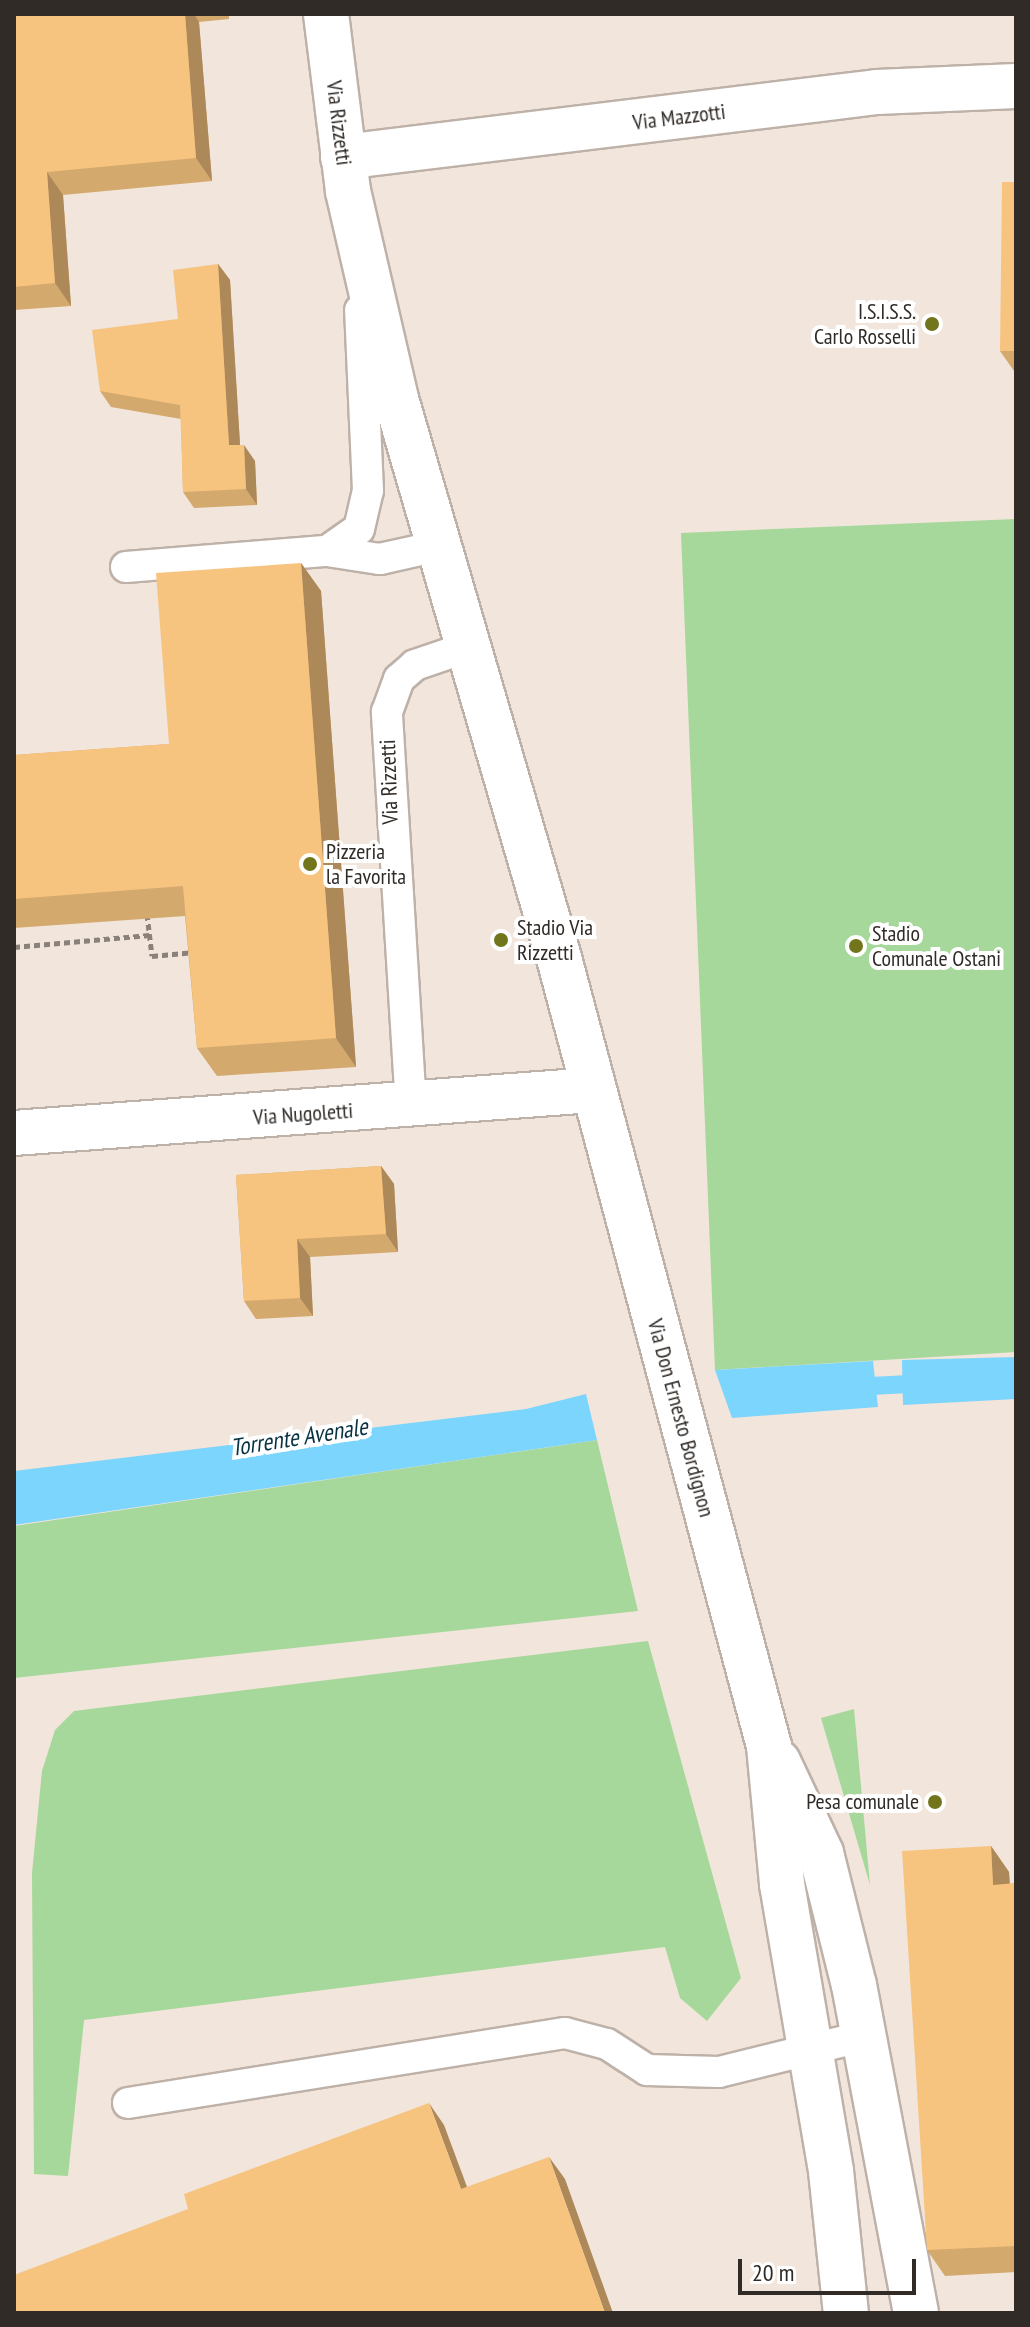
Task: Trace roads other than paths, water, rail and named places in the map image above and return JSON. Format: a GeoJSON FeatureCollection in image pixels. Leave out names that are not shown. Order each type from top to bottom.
{"type":"FeatureCollection","features":[{"type":"Feature","properties":{"kind":"street","name":"Via Rizzetti"},"geometry":{"type":"LineString","coordinates":[[326,14],[343,157],[356,232],[438,546],[592,1090]]}},
{"type":"Feature","properties":{"kind":"street","name":"Via Mazzotti"},"geometry":{"type":"LineString","coordinates":[[343,157],[877,92],[1016,86]]}},
{"type":"Feature","properties":{"kind":"street","name":"Via Nugoletti"},"geometry":{"type":"LineString","coordinates":[[14,1133],[411,1107],[592,1090]]}},
{"type":"Feature","properties":{"kind":"street","name":"Via Don Ernesto Bordignon"},"geometry":{"type":"LineString","coordinates":[[592,1090],[769,1746]]}},
{"type":"Feature","properties":{"kind":"street"},"geometry":{"type":"LineString","coordinates":[[769,1746],[821,1853],[864,2036],[916,2313]]}},
{"type":"Feature","properties":{"kind":"street"},"geometry":{"type":"LineString","coordinates":[[769,1746],[782,1884],[811,2049],[846,2313]]}},
{"type":"Feature","properties":{"kind":"lane","name":"Via Rizzetti"},"geometry":{"type":"LineString","coordinates":[[327,551],[359,529],[368,491],[356,232]]}},
{"type":"Feature","properties":{"kind":"lane"},"geometry":{"type":"LineString","coordinates":[[126,567],[327,551],[380,559],[438,546]]}},
{"type":"Feature","properties":{"kind":"lane","name":"Via Rizzetti"},"geometry":{"type":"LineString","coordinates":[[411,1107],[387,712],[399,679],[415,665],[468,647]]}},
{"type":"Feature","properties":{"kind":"lane"},"geometry":{"type":"LineString","coordinates":[[128,2103],[565,2033],[607,2044],[647,2070],[719,2072],[864,2036]]}},
{"type":"Feature","properties":{"kind":"water"},"geometry":{"type":"Polygon","coordinates":[[[1016,1357],[1016,1399],[903,1405],[902,1360],[1016,1357]]]}},
{"type":"Feature","properties":{"kind":"water"},"geometry":{"type":"Polygon","coordinates":[[[873,1361],[878,1407],[732,1418],[715,1370],[873,1361]]]}},
{"type":"Feature","properties":{"kind":"water"},"geometry":{"type":"Polygon","coordinates":[[[586,1394],[597,1440],[14,1525],[14,1471],[526,1409],[586,1394]]]}},
{"type":"Feature","properties":{"kind":"waterway","name":"Torrente Avenale"},"geometry":{"type":"LineString","coordinates":[[853,1387],[927,1383]]}},
{"type":"Feature","properties":{"kind":"place","name":"I.S.I.S.S. Carlo Rosselli"},"geometry":{"type":"Point","coordinates":[932,324]}},
{"type":"Feature","properties":{"kind":"place","name":"Pizzeria la Favorita"},"geometry":{"type":"Point","coordinates":[310,864]}},
{"type":"Feature","properties":{"kind":"place","name":"Stadio Via Rizzetti"},"geometry":{"type":"Point","coordinates":[501,940]}},
{"type":"Feature","properties":{"kind":"place","name":"Stadio Comunale Ostani"},"geometry":{"type":"Point","coordinates":[856,946]}},
{"type":"Feature","properties":{"kind":"place","name":"Pesa comunale"},"geometry":{"type":"Point","coordinates":[935,1802]}}]}
